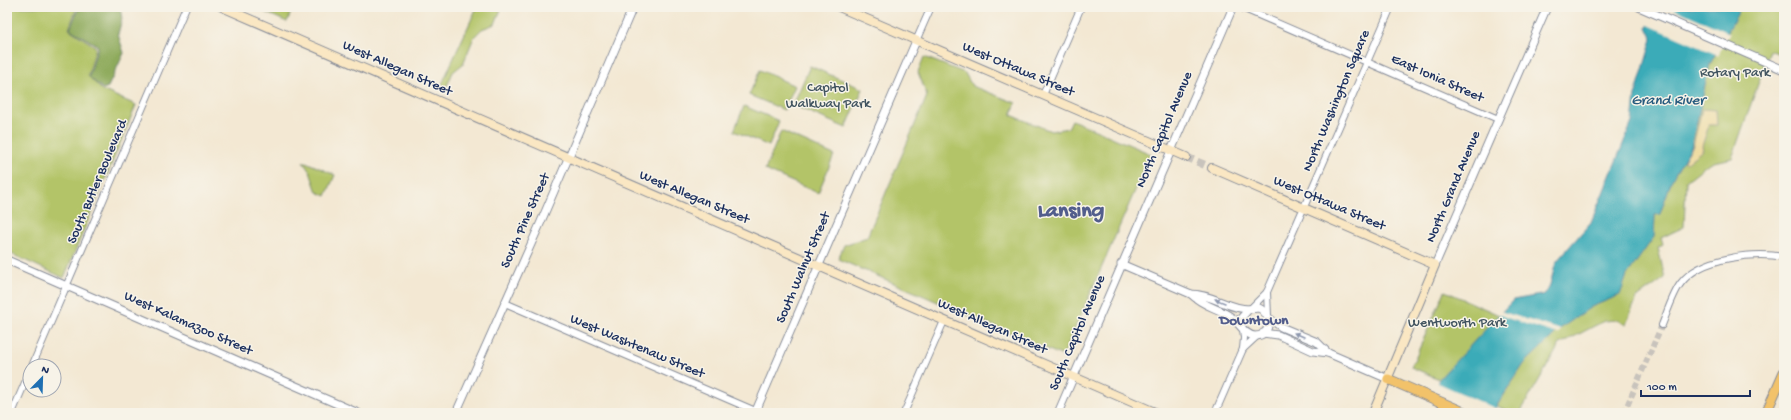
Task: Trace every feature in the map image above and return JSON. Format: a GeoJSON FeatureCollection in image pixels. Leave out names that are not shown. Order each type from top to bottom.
{"type":"FeatureCollection","features":[{"type":"Feature","properties":{"kind":"main road","name":"West Allegan Street"},"geometry":{"type":"LineString","coordinates":[[222,7],[1157,413]]}},
{"type":"Feature","properties":{"kind":"main road","name":"West Ottawa Street"},"geometry":{"type":"LineString","coordinates":[[839,7],[1186,157]]}},
{"type":"Feature","properties":{"kind":"main road","name":"West Ottawa Street"},"geometry":{"type":"LineString","coordinates":[[1212,168],[1436,265]]}},
{"type":"Feature","properties":{"kind":"main road","name":"North Grand Avenue"},"geometry":{"type":"LineString","coordinates":[[1373,413],[1436,265]]}},
{"type":"Feature","properties":{"kind":"main road"},"geometry":{"type":"LineString","coordinates":[[1766,413],[1784,372]]}},
{"type":"Feature","properties":{"kind":"main road"},"geometry":{"type":"LineString","coordinates":[[1388,378],[1466,413]]}},
{"type":"Feature","properties":{"kind":"street","name":"South Butler Boulevard"},"geometry":{"type":"LineString","coordinates":[[36,358],[186,7]]}},
{"type":"Feature","properties":{"kind":"street","name":"South Pine Street"},"geometry":{"type":"LineString","coordinates":[[456,413],[633,7]]}},
{"type":"Feature","properties":{"kind":"street"},"geometry":{"type":"LineString","coordinates":[[916,40],[931,7]]}},
{"type":"Feature","properties":{"kind":"street"},"geometry":{"type":"LineString","coordinates":[[1043,95],[1081,7]]}},
{"type":"Feature","properties":{"kind":"street","name":"North Capitol Avenue"},"geometry":{"type":"LineString","coordinates":[[1121,264],[1233,7]]}},
{"type":"Feature","properties":{"kind":"street","name":"East Ionia Street"},"geometry":{"type":"LineString","coordinates":[[1240,7],[1498,119]]}},
{"type":"Feature","properties":{"kind":"street","name":"North Washington Square"},"geometry":{"type":"LineString","coordinates":[[1267,292],[1390,7]]}},
{"type":"Feature","properties":{"kind":"street","name":"North Grand Avenue"},"geometry":{"type":"LineString","coordinates":[[1436,265],[1547,7]]}},
{"type":"Feature","properties":{"kind":"street"},"geometry":{"type":"LineString","coordinates":[[1639,7],[1784,70]]}},
{"type":"Feature","properties":{"kind":"street","name":"South Walnut Street"},"geometry":{"type":"LineString","coordinates":[[757,412],[818,266],[916,40]]}},
{"type":"Feature","properties":{"kind":"street"},"geometry":{"type":"LineString","coordinates":[[1662,325],[1681,283],[1695,271],[1719,261],[1746,254],[1769,254],[1784,257]]}},
{"type":"Feature","properties":{"kind":"street","name":"West Kalamazoo Street"},"geometry":{"type":"LineString","coordinates":[[7,260],[358,413]]}},
{"type":"Feature","properties":{"kind":"street"},"geometry":{"type":"LineString","coordinates":[[1121,264],[1191,294],[1199,302],[1230,316],[1249,334],[1278,335],[1313,351],[1328,353],[1388,378]]}},
{"type":"Feature","properties":{"kind":"street","name":"South Capitol Avenue"},"geometry":{"type":"LineString","coordinates":[[1058,413],[1121,264]]}},
{"type":"Feature","properties":{"kind":"street"},"geometry":{"type":"LineString","coordinates":[[1215,413],[1243,349],[1244,338],[1241,318],[1267,292]]}},
{"type":"Feature","properties":{"kind":"street"},"geometry":{"type":"LineString","coordinates":[[1243,349],[1268,327],[1267,292]]}},
{"type":"Feature","properties":{"kind":"street"},"geometry":{"type":"LineString","coordinates":[[1191,294],[1203,294],[1233,307],[1259,308],[1268,317],[1282,327],[1317,342],[1328,353]]}},
{"type":"Feature","properties":{"kind":"street","name":"West Washtenaw Street"},"geometry":{"type":"LineString","coordinates":[[505,302],[757,412]]}},
{"type":"Feature","properties":{"kind":"street"},"geometry":{"type":"LineString","coordinates":[[904,413],[944,321]]}},
{"type":"Feature","properties":{"kind":"street"},"geometry":{"type":"LineString","coordinates":[[12,413],[22,390]]}},
{"type":"Feature","properties":{"kind":"green space"},"geometry":{"type":"Polygon","coordinates":[[[7,7],[77,7],[69,29],[96,47],[88,76],[102,90],[136,105],[64,278],[7,252],[7,7]]]}},
{"type":"Feature","properties":{"kind":"green space"},"geometry":{"type":"Polygon","coordinates":[[[79,7],[120,7],[122,19],[118,34],[124,53],[108,87],[103,89],[89,77],[98,46],[70,29],[79,7]]]}},
{"type":"Feature","properties":{"kind":"green space"},"geometry":{"type":"Polygon","coordinates":[[[253,7],[293,7],[287,22],[253,7]]]}},
{"type":"Feature","properties":{"kind":"green space"},"geometry":{"type":"Polygon","coordinates":[[[477,7],[502,7],[495,24],[482,29],[474,37],[463,64],[453,72],[446,88],[441,86],[477,7]]]}},
{"type":"Feature","properties":{"kind":"green space","name":"Rotary Park"},"geometry":{"type":"Polygon","coordinates":[[[1741,7],[1784,7],[1784,56],[1770,50],[1732,158],[1709,163],[1686,181],[1684,227],[1661,238],[1663,245],[1658,248],[1665,278],[1637,298],[1626,324],[1617,320],[1604,321],[1560,344],[1520,413],[1512,413],[1497,406],[1524,364],[1561,328],[1591,307],[1620,295],[1627,275],[1654,237],[1655,215],[1660,214],[1672,179],[1691,147],[1710,64],[1741,7]]]}},
{"type":"Feature","properties":{"kind":"green space"},"geometry":{"type":"Polygon","coordinates":[[[924,57],[965,73],[972,86],[1016,103],[1011,115],[1051,131],[1068,128],[1072,120],[1151,154],[1063,356],[838,259],[844,245],[867,237],[927,96],[918,72],[924,57]]]}},
{"type":"Feature","properties":{"kind":"green space","name":"Capitol Walkway Park"},"geometry":{"type":"Polygon","coordinates":[[[810,66],[863,89],[846,128],[793,105],[810,66]]]}},
{"type":"Feature","properties":{"kind":"green space","name":"Capitol Walkway Park"},"geometry":{"type":"Polygon","coordinates":[[[760,70],[795,86],[784,110],[749,95],[760,70]]]}},
{"type":"Feature","properties":{"kind":"green space","name":"Capitol Walkway Park"},"geometry":{"type":"Polygon","coordinates":[[[744,106],[779,121],[769,146],[734,131],[744,106]]]}},
{"type":"Feature","properties":{"kind":"green space","name":"Capitol Walkway Park"},"geometry":{"type":"Polygon","coordinates":[[[781,131],[834,155],[818,193],[765,170],[781,131]]]}},
{"type":"Feature","properties":{"kind":"green space"},"geometry":{"type":"Polygon","coordinates":[[[303,162],[335,175],[326,196],[317,192],[310,172],[303,162]]]}},
{"type":"Feature","properties":{"kind":"green space","name":"Wentworth Park"},"geometry":{"type":"Polygon","coordinates":[[[1445,291],[1499,315],[1439,379],[1411,367],[1445,291]]]}},
{"type":"Feature","properties":{"kind":"sand"},"geometry":{"type":"Polygon","coordinates":[[[1702,109],[1716,110],[1717,125],[1709,125],[1702,146],[1703,150],[1686,163],[1684,160],[1693,145],[1702,109]]]}},
{"type":"Feature","properties":{"kind":"water","name":"Grand River"},"geometry":{"type":"Polygon","coordinates":[[[1656,7],[1741,7],[1710,64],[1691,147],[1672,179],[1660,214],[1655,215],[1654,237],[1627,275],[1620,295],[1591,307],[1561,328],[1524,364],[1492,413],[1431,413],[1439,379],[1513,300],[1540,295],[1540,297],[1549,288],[1556,262],[1591,222],[1632,122],[1635,96],[1652,39],[1647,28],[1656,7]]]}},
{"type":"Feature","properties":{"kind":"pier"},"geometry":{"type":"Polygon","coordinates":[[[1653,7],[1670,7],[1730,33],[1718,55],[1646,24],[1653,7]]]}},
{"type":"Feature","properties":{"kind":"pier"},"geometry":{"type":"Polygon","coordinates":[[[1500,311],[1561,330],[1558,334],[1507,318],[1498,314],[1500,311]]]}},
{"type":"Feature","properties":{"kind":"pier"},"geometry":{"type":"Polygon","coordinates":[[[1437,380],[1439,381],[1438,383],[1497,409],[1494,413],[1429,413],[1437,380]]]}},
{"type":"Feature","properties":{"kind":"tunnel"},"geometry":{"type":"LineString","coordinates":[[1186,157],[1212,168]]}},
{"type":"Feature","properties":{"kind":"tunnel"},"geometry":{"type":"LineString","coordinates":[[1624,413],[1662,325]]}},
{"type":"Feature","properties":{"kind":"district","name":"Lansing"},"geometry":{"type":"Point","coordinates":[1071,212]}},
{"type":"Feature","properties":{"kind":"district","name":"Downtown"},"geometry":{"type":"Point","coordinates":[1254,321]}}]}
